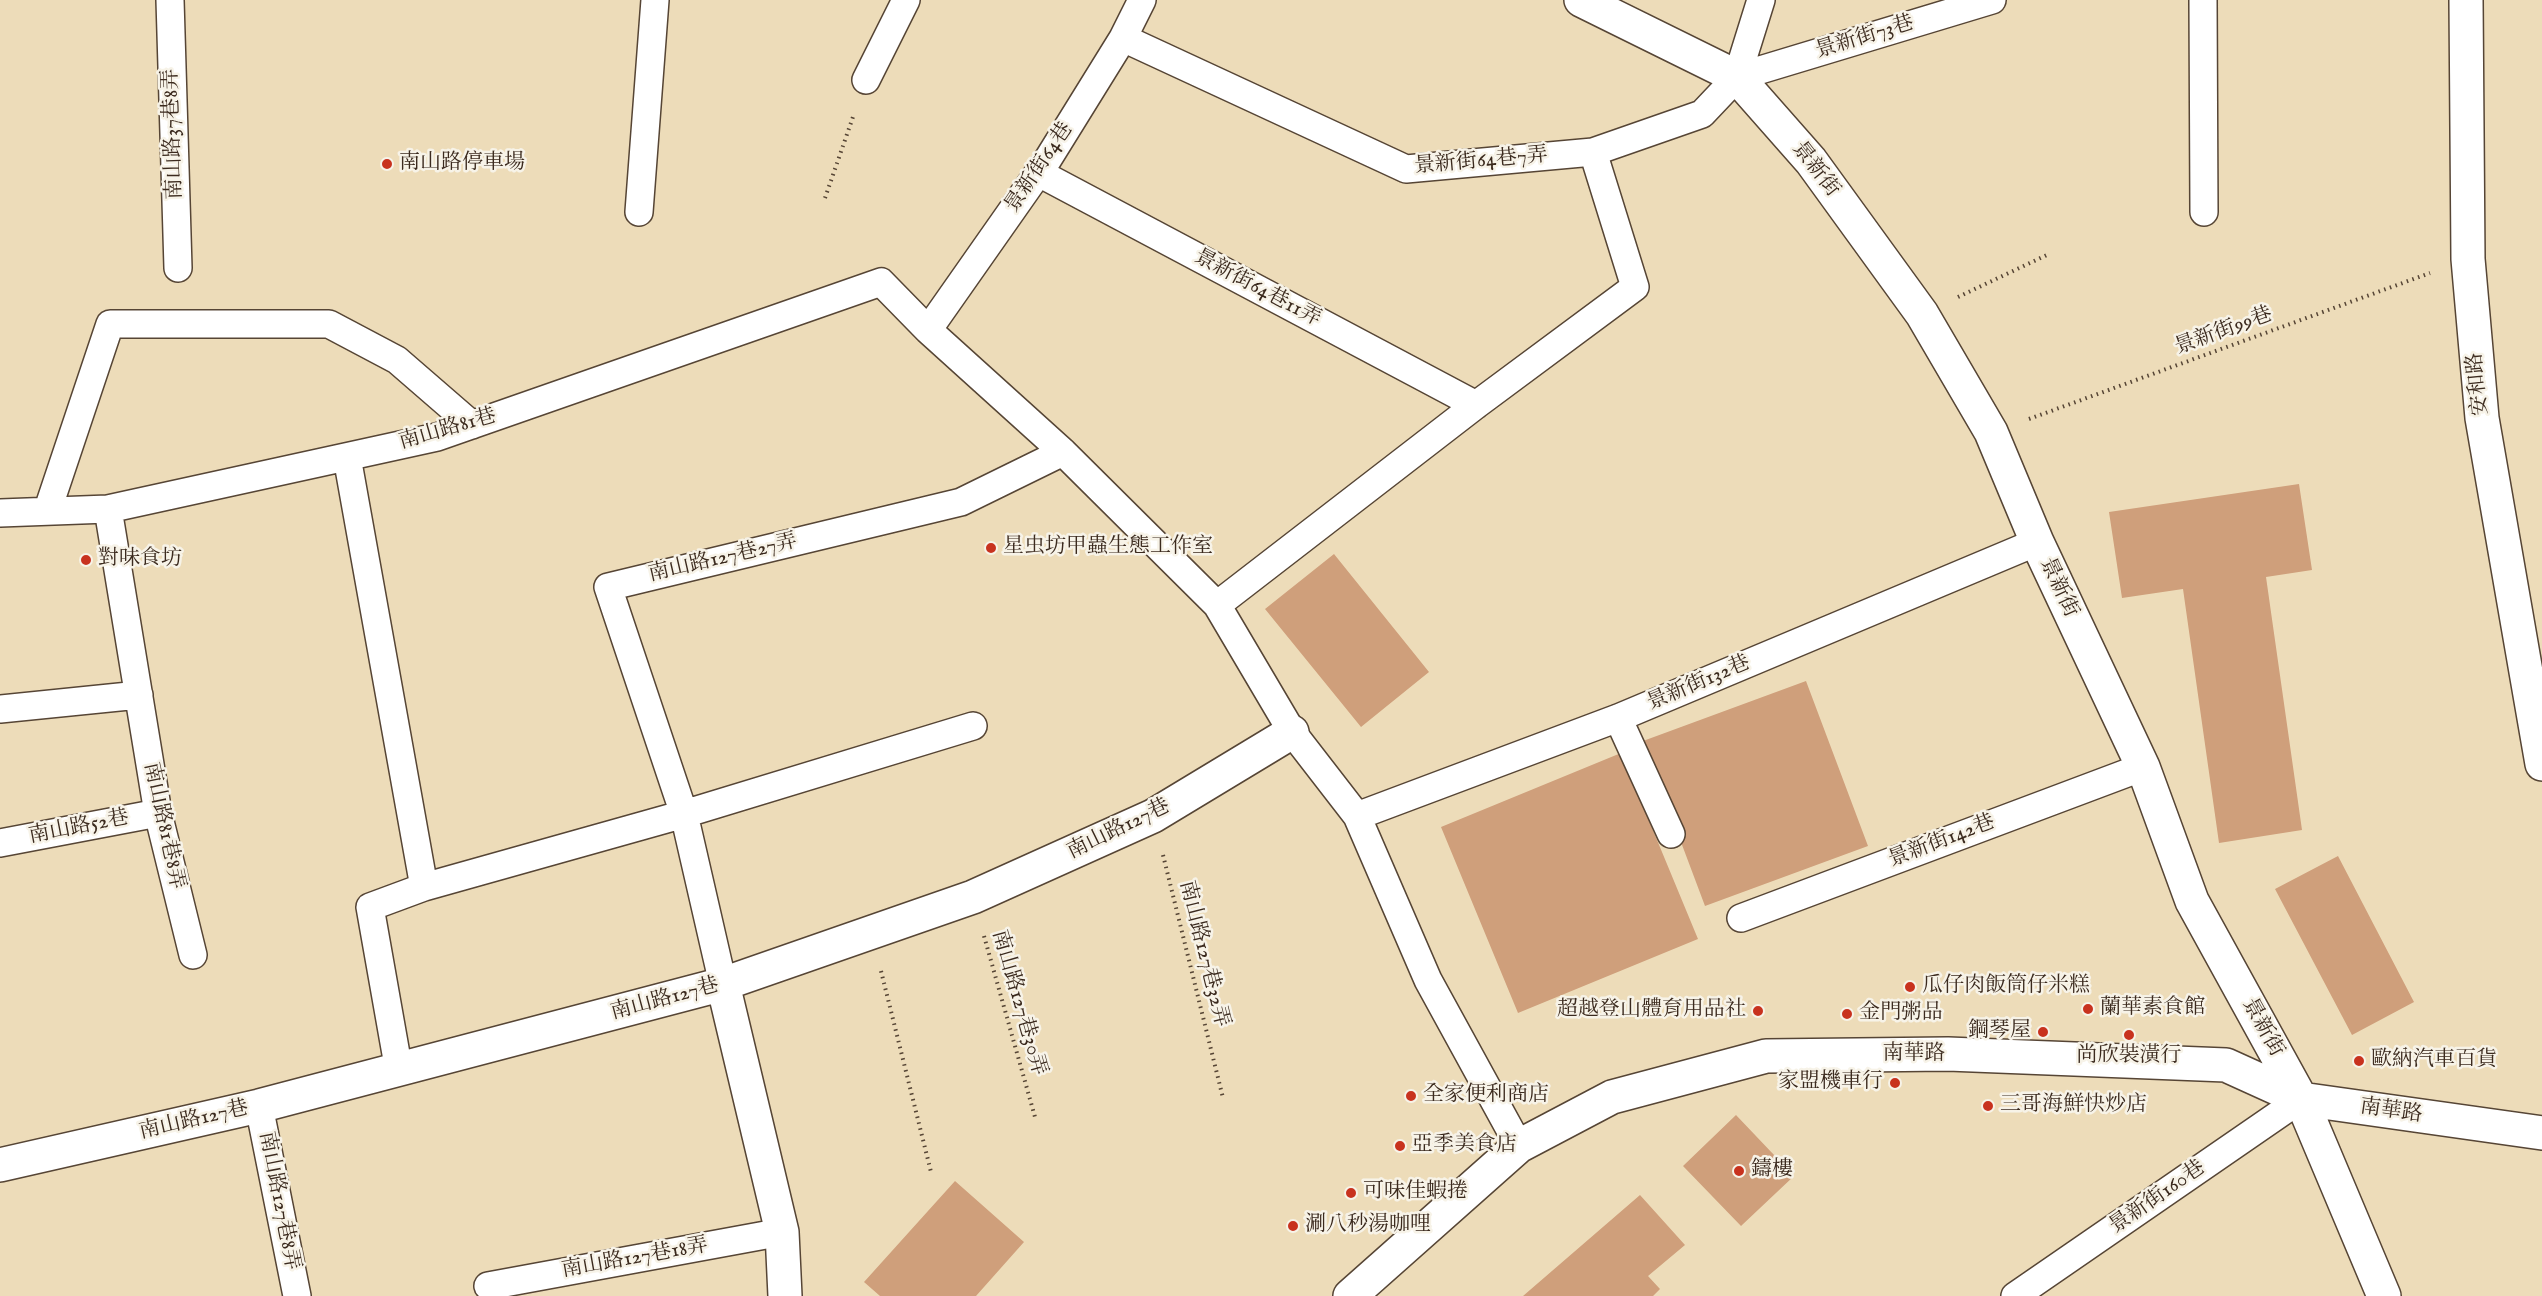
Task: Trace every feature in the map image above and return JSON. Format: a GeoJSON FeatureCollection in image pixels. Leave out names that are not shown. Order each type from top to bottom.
{"type":"FeatureCollection","features":[{"type":"Feature","properties":{"kind":"street","name":"景新街"},"geometry":{"type":"LineString","coordinates":[[1581,0],[1737,77],[1811,161],[1922,314],[1991,432],[2037,542],[2143,766],[2192,901],[2301,1099],[2384,1296]]}},
{"type":"Feature","properties":{"kind":"street","name":"安和路"},"geometry":{"type":"LineString","coordinates":[[2466,0],[2468,259],[2482,418],[2542,764]]}},
{"type":"Feature","properties":{"kind":"street","name":"南山路127巷"},"geometry":{"type":"LineString","coordinates":[[0,1165],[259,1107],[723,984],[973,897],[1153,816],[1292,732]]}},
{"type":"Feature","properties":{"kind":"street"},"geometry":{"type":"LineString","coordinates":[[723,984],[782,1232],[785,1296]]}},
{"type":"Feature","properties":{"kind":"street","name":"南華路"},"geometry":{"type":"LineString","coordinates":[[1350,1296],[1519,1146],[1612,1097],[1766,1056],[1948,1054],[2226,1065],[2301,1099],[2542,1133]]}},
{"type":"Feature","properties":{"kind":"lane","name":"南山路37巷8弄"},"geometry":{"type":"LineString","coordinates":[[170,0],[178,268]]}},
{"type":"Feature","properties":{"kind":"lane"},"geometry":{"type":"LineString","coordinates":[[639,212],[655,0]]}},
{"type":"Feature","properties":{"kind":"lane"},"geometry":{"type":"LineString","coordinates":[[866,80],[906,0]]}},
{"type":"Feature","properties":{"kind":"lane","name":"景新街64巷"},"geometry":{"type":"LineString","coordinates":[[928,330],[1039,173],[1123,38],[1143,0]]}},
{"type":"Feature","properties":{"kind":"lane"},"geometry":{"type":"LineString","coordinates":[[1737,77],[1761,0]]}},
{"type":"Feature","properties":{"kind":"lane","name":"景新街73巷"},"geometry":{"type":"LineString","coordinates":[[1737,77],[1992,0]]}},
{"type":"Feature","properties":{"kind":"lane"},"geometry":{"type":"LineString","coordinates":[[2203,0],[2204,212]]}},
{"type":"Feature","properties":{"kind":"lane","name":"景新街64巷7弄"},"geometry":{"type":"LineString","coordinates":[[1123,38],[1406,169],[1593,153],[1702,114],[1737,77]]}},
{"type":"Feature","properties":{"kind":"lane"},"geometry":{"type":"LineString","coordinates":[[1217,605],[1476,405],[1635,287],[1593,153]]}},
{"type":"Feature","properties":{"kind":"lane","name":"景新街64巷11弄"},"geometry":{"type":"LineString","coordinates":[[1039,173],[1476,405]]}},
{"type":"Feature","properties":{"kind":"lane","name":"南山路81巷"},"geometry":{"type":"LineString","coordinates":[[0,513],[108,510],[436,437],[881,282],[928,330]]}},
{"type":"Feature","properties":{"kind":"lane"},"geometry":{"type":"LineString","coordinates":[[48,510],[111,324],[329,324],[397,360],[472,425]]}},
{"type":"Feature","properties":{"kind":"lane"},"geometry":{"type":"LineString","coordinates":[[928,330],[1063,452],[1217,605],[1292,732],[1357,816],[1428,980],[1519,1146]]}},
{"type":"Feature","properties":{"kind":"lane","name":"南山路127巷27弄"},"geometry":{"type":"LineString","coordinates":[[723,984],[684,814],[608,586],[961,502],[1063,452]]}},
{"type":"Feature","properties":{"kind":"lane"},"geometry":{"type":"LineString","coordinates":[[347,457],[424,887]]}},
{"type":"Feature","properties":{"kind":"lane","name":"南山路81巷8弄"},"geometry":{"type":"LineString","coordinates":[[108,510],[158,813],[193,955]]}},
{"type":"Feature","properties":{"kind":"lane","name":"景新街132巷"},"geometry":{"type":"LineString","coordinates":[[1357,816],[1618,718],[2037,542]]}},
{"type":"Feature","properties":{"kind":"lane"},"geometry":{"type":"LineString","coordinates":[[0,709],[139,695]]}},
{"type":"Feature","properties":{"kind":"lane"},"geometry":{"type":"LineString","coordinates":[[1618,718],[1671,834]]}},
{"type":"Feature","properties":{"kind":"lane"},"geometry":{"type":"LineString","coordinates":[[399,1071],[370,907],[424,887],[684,814],[973,726]]}},
{"type":"Feature","properties":{"kind":"lane","name":"景新街142巷"},"geometry":{"type":"LineString","coordinates":[[1741,918],[2143,766]]}},
{"type":"Feature","properties":{"kind":"lane","name":"南山路52巷"},"geometry":{"type":"LineString","coordinates":[[0,843],[158,813]]}},
{"type":"Feature","properties":{"kind":"lane","name":"景新街160巷"},"geometry":{"type":"LineString","coordinates":[[2015,1296],[2301,1099]]}},
{"type":"Feature","properties":{"kind":"lane","name":"南山路127巷8弄"},"geometry":{"type":"LineString","coordinates":[[259,1107],[297,1296]]}},
{"type":"Feature","properties":{"kind":"lane","name":"南山路127巷18弄"},"geometry":{"type":"LineString","coordinates":[[488,1286],[782,1232]]}},
{"type":"Feature","properties":{"kind":"path"},"geometry":{"type":"LineString","coordinates":[[825,198],[866,80]]}},
{"type":"Feature","properties":{"kind":"path"},"geometry":{"type":"LineString","coordinates":[[1922,314],[2049,254]]}},
{"type":"Feature","properties":{"kind":"path","name":"景新街99巷"},"geometry":{"type":"LineString","coordinates":[[1991,432],[2468,259]]}},
{"type":"Feature","properties":{"kind":"path","name":"南山路127巷32弄"},"geometry":{"type":"LineString","coordinates":[[1153,816],[1223,1098]]}},
{"type":"Feature","properties":{"kind":"path","name":"南山路127巷30弄"},"geometry":{"type":"LineString","coordinates":[[973,897],[1035,1117]]}},
{"type":"Feature","properties":{"kind":"path"},"geometry":{"type":"LineString","coordinates":[[872,932],[931,1172]]}},
{"type":"Feature","properties":{"kind":"building"},"geometry":{"type":"Polygon","coordinates":[[[2299,484],[2312,570],[2266,577],[2302,830],[2219,843],[2183,589],[2122,598],[2109,512],[2299,484]]]}},
{"type":"Feature","properties":{"kind":"building"},"geometry":{"type":"Polygon","coordinates":[[[1334,554],[1429,672],[1361,727],[1265,609],[1334,554]]]}},
{"type":"Feature","properties":{"kind":"building"},"geometry":{"type":"Polygon","coordinates":[[[1806,681],[1868,846],[1705,906],[1643,741],[1806,681]]]}},
{"type":"Feature","properties":{"kind":"building"},"geometry":{"type":"Polygon","coordinates":[[[1621,753],[1698,939],[1518,1013],[1441,827],[1621,753]]]}},
{"type":"Feature","properties":{"kind":"building"},"geometry":{"type":"Polygon","coordinates":[[[2338,856],[2414,1002],[2352,1035],[2275,889],[2338,856]]]}},
{"type":"Feature","properties":{"kind":"building","name":"鑄樓"},"geometry":{"type":"Polygon","coordinates":[[[1736,1115],[1794,1176],[1741,1226],[1683,1166],[1736,1115]]]}},
{"type":"Feature","properties":{"kind":"building"},"geometry":{"type":"Polygon","coordinates":[[[955,1181],[1024,1242],[976,1296],[880,1296],[864,1282],[955,1181]]]}},
{"type":"Feature","properties":{"kind":"building"},"geometry":{"type":"Polygon","coordinates":[[[1640,1195],[1685,1245],[1648,1276],[1660,1289],[1653,1296],[1523,1296],[1640,1195]]]}},
{"type":"Feature","properties":{"kind":"place","name":"南山路停車場"},"geometry":{"type":"Point","coordinates":[387,164]}},
{"type":"Feature","properties":{"kind":"place","name":"星虫坊甲蟲生態工作室"},"geometry":{"type":"Point","coordinates":[991,548]}},
{"type":"Feature","properties":{"kind":"place","name":"對味食坊"},"geometry":{"type":"Point","coordinates":[86,560]}},
{"type":"Feature","properties":{"kind":"place","name":"瓜仔肉飯筒仔米糕"},"geometry":{"type":"Point","coordinates":[1910,987]}},
{"type":"Feature","properties":{"kind":"place","name":"蘭華素食館"},"geometry":{"type":"Point","coordinates":[2088,1009]}},
{"type":"Feature","properties":{"kind":"place","name":"超越登山體育用品社"},"geometry":{"type":"Point","coordinates":[1758,1011]}},
{"type":"Feature","properties":{"kind":"place","name":"金門粥品"},"geometry":{"type":"Point","coordinates":[1847,1014]}},
{"type":"Feature","properties":{"kind":"place","name":"鋼琴屋"},"geometry":{"type":"Point","coordinates":[2043,1032]}},
{"type":"Feature","properties":{"kind":"place","name":"尚欣裝潢行"},"geometry":{"type":"Point","coordinates":[2129,1035]}},
{"type":"Feature","properties":{"kind":"place","name":"歐納汽車百貨"},"geometry":{"type":"Point","coordinates":[2359,1061]}},
{"type":"Feature","properties":{"kind":"place","name":"家盟機車行"},"geometry":{"type":"Point","coordinates":[1895,1083]}},
{"type":"Feature","properties":{"kind":"place","name":"全家便利商店"},"geometry":{"type":"Point","coordinates":[1411,1096]}},
{"type":"Feature","properties":{"kind":"place","name":"三哥海鮮快炒店"},"geometry":{"type":"Point","coordinates":[1988,1106]}},
{"type":"Feature","properties":{"kind":"place","name":"亞季美食店"},"geometry":{"type":"Point","coordinates":[1400,1146]}},
{"type":"Feature","properties":{"kind":"place","name":"鑄樓"},"geometry":{"type":"Point","coordinates":[1739,1171]}},
{"type":"Feature","properties":{"kind":"place","name":"可味佳蝦捲"},"geometry":{"type":"Point","coordinates":[1351,1193]}},
{"type":"Feature","properties":{"kind":"place","name":"涮八秒湯咖哩"},"geometry":{"type":"Point","coordinates":[1293,1226]}}]}
